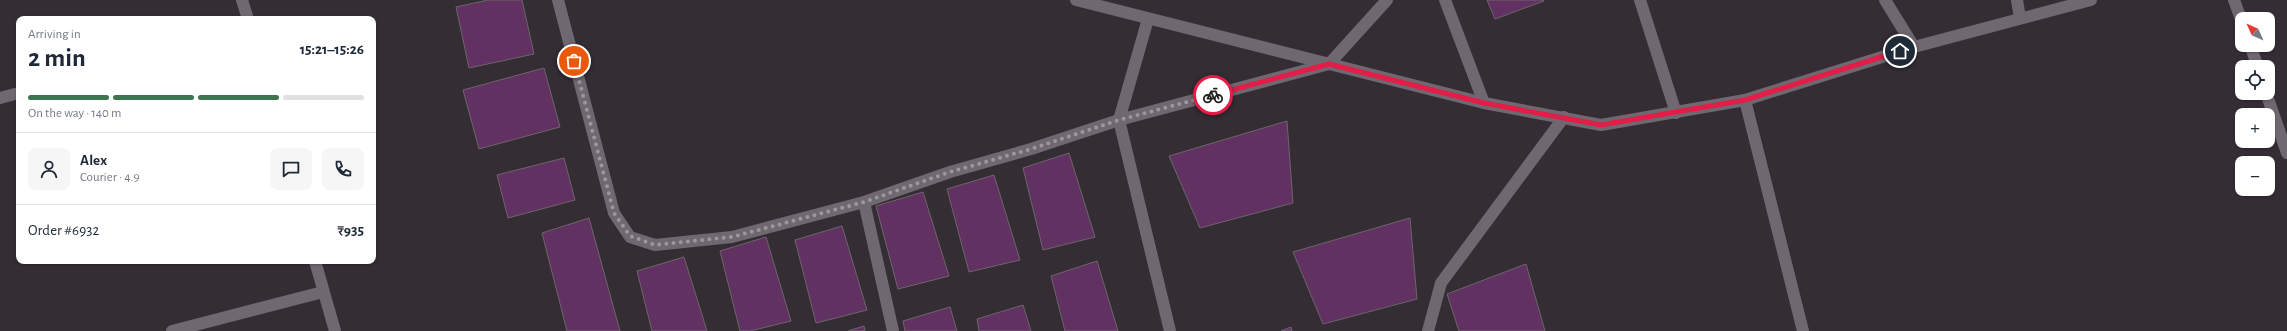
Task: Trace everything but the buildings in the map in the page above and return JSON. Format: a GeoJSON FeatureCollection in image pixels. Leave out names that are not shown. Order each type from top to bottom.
{"type":"FeatureCollection","features":[{"type":"Feature","properties":{"kind":"street"},"geometry":{"type":"LineString","coordinates":[[242,0],[247,16]]}},
{"type":"Feature","properties":{"kind":"street"},"geometry":{"type":"LineString","coordinates":[[558,0],[614,213],[630,236],[655,245],[732,237],[864,202],[950,172],[1031,149],[1119,120],[1329,64],[1387,0]]}},
{"type":"Feature","properties":{"kind":"street"},"geometry":{"type":"LineString","coordinates":[[1076,0],[1148,20],[1484,103],[1601,125],[1745,100],[1914,47],[2091,0]]}},
{"type":"Feature","properties":{"kind":"street"},"geometry":{"type":"LineString","coordinates":[[1445,0],[1484,103]]}},
{"type":"Feature","properties":{"kind":"street"},"geometry":{"type":"LineString","coordinates":[[1640,0],[1676,113]]}},
{"type":"Feature","properties":{"kind":"street"},"geometry":{"type":"LineString","coordinates":[[1885,0],[1914,47]]}},
{"type":"Feature","properties":{"kind":"street"},"geometry":{"type":"LineString","coordinates":[[2017,0],[2020,18]]}},
{"type":"Feature","properties":{"kind":"street"},"geometry":{"type":"LineString","coordinates":[[2234,0],[2238,12]]}},
{"type":"Feature","properties":{"kind":"street"},"geometry":{"type":"LineString","coordinates":[[1148,20],[1119,120],[1170,331]]}},
{"type":"Feature","properties":{"kind":"street"},"geometry":{"type":"LineString","coordinates":[[0,98],[16,94]]}},
{"type":"Feature","properties":{"kind":"street"},"geometry":{"type":"LineString","coordinates":[[1745,100],[1803,331]]}},
{"type":"Feature","properties":{"kind":"street"},"geometry":{"type":"LineString","coordinates":[[2268,100],[2287,153]]}},
{"type":"Feature","properties":{"kind":"street"},"geometry":{"type":"LineString","coordinates":[[1428,331],[1441,283],[1564,117]]}},
{"type":"Feature","properties":{"kind":"street"},"geometry":{"type":"LineString","coordinates":[[864,202],[893,331]]}},
{"type":"Feature","properties":{"kind":"street"},"geometry":{"type":"LineString","coordinates":[[316,264],[334,331]]}},
{"type":"Feature","properties":{"kind":"street"},"geometry":{"type":"LineString","coordinates":[[172,331],[323,292]]}},
{"type":"Feature","properties":{"kind":"way so far"},"geometry":{"type":"LineString","coordinates":[[574,61],[614,213],[630,236],[655,245],[732,237],[864,202],[950,172],[1031,149],[1119,120],[1213,95]]}},
{"type":"Feature","properties":{"kind":"route"},"geometry":{"type":"LineString","coordinates":[[1213,95],[1329,64],[1484,103],[1601,125],[1745,100],[1900,51]]}}]}
